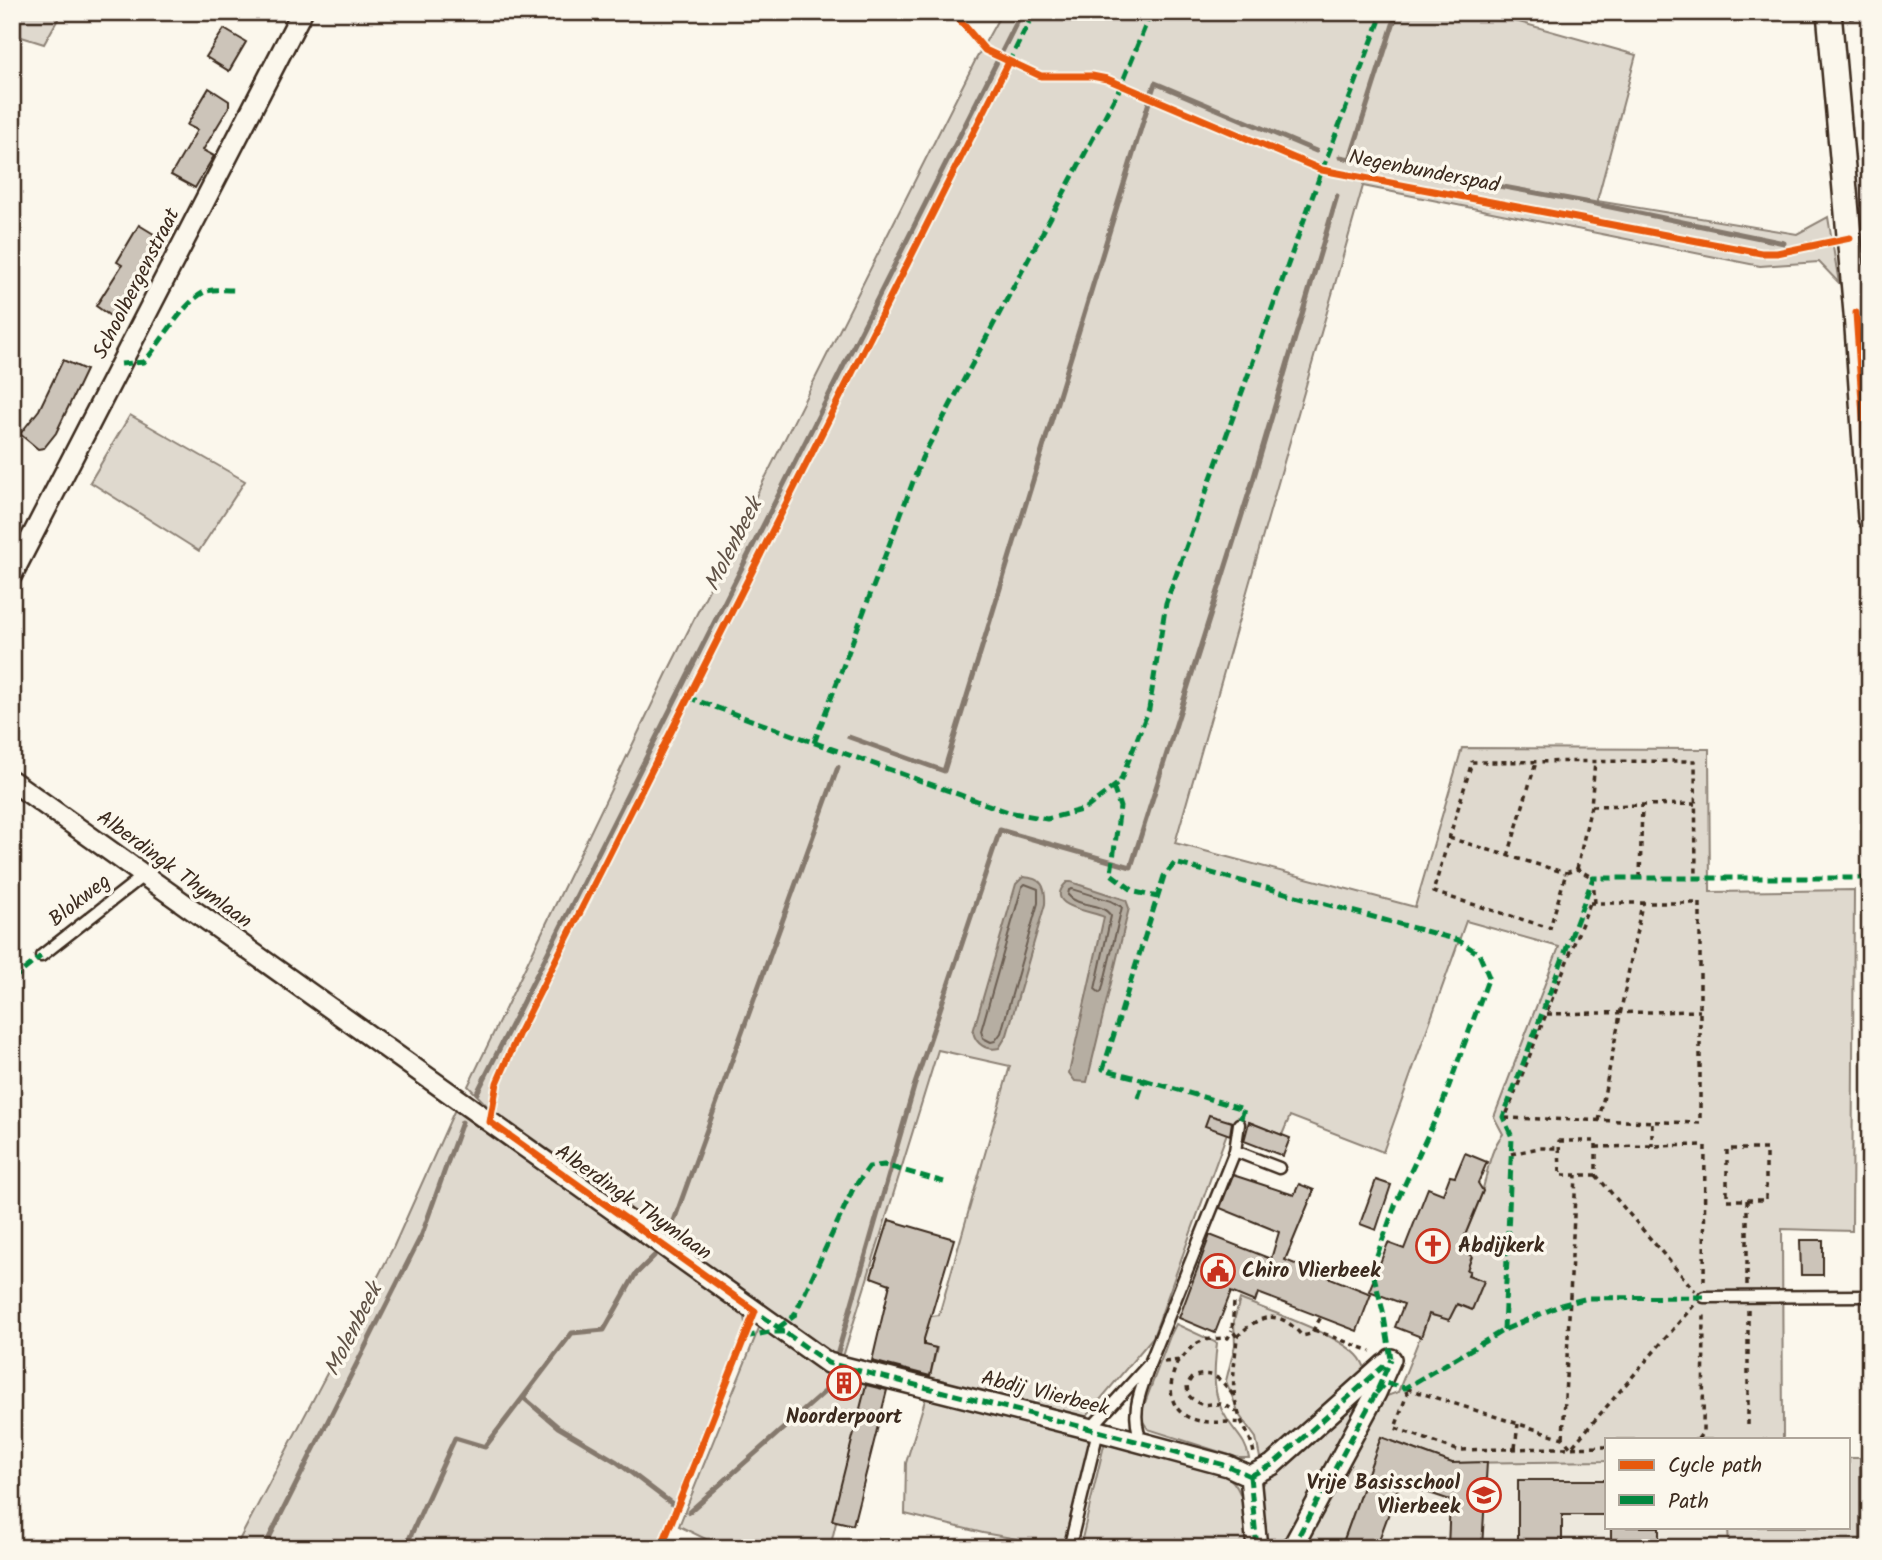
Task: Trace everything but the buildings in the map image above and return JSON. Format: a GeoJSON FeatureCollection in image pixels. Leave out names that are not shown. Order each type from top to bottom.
{"type":"FeatureCollection","features":[{"type":"Feature","properties":{"kind":"street","name":"Schoolbergenstraat"},"geometry":{"type":"LineString","coordinates":[[12,575],[302,12]]}},
{"type":"Feature","properties":{"kind":"street"},"geometry":{"type":"LineString","coordinates":[[1829,12],[1856,313],[1870,518]]}},
{"type":"Feature","properties":{"kind":"street","name":"Alberdingk Thymlaan"},"geometry":{"type":"LineString","coordinates":[[12,781],[828,1363]]}},
{"type":"Feature","properties":{"kind":"street"},"geometry":{"type":"LineString","coordinates":[[1256,1548],[1250,1476],[1272,1465],[1391,1359]]}},
{"type":"Feature","properties":{"kind":"street"},"geometry":{"type":"LineString","coordinates":[[1292,1548],[1376,1393],[1391,1359]]}},
{"type":"Feature","properties":{"kind":"street","name":"Abdij Vlierbeek"},"geometry":{"type":"LineString","coordinates":[[828,1363],[1094,1430],[1228,1466],[1250,1476]]}},
{"type":"Feature","properties":{"kind":"lane","name":"Blokweg"},"geometry":{"type":"LineString","coordinates":[[41,956],[143,876]]}},
{"type":"Feature","properties":{"kind":"lane"},"geometry":{"type":"LineString","coordinates":[[1142,1443],[1136,1428],[1137,1400],[1235,1152],[1239,1124]]}},
{"type":"Feature","properties":{"kind":"lane"},"geometry":{"type":"LineString","coordinates":[[1235,1152],[1279,1168]]}},
{"type":"Feature","properties":{"kind":"lane"},"geometry":{"type":"LineString","coordinates":[[1704,1297],[1870,1296]]}},
{"type":"Feature","properties":{"kind":"lane"},"geometry":{"type":"LineString","coordinates":[[1082,1548],[1070,1545],[1094,1430],[1150,1363]]}},
{"type":"Feature","properties":{"kind":"path"},"geometry":{"type":"LineString","coordinates":[[1577,869],[1591,806],[1595,761]]}},
{"type":"Feature","properties":{"kind":"path"},"geometry":{"type":"LineString","coordinates":[[1566,873],[1550,928],[1433,892],[1472,762],[1695,761],[1696,877]]}},
{"type":"Feature","properties":{"kind":"path"},"geometry":{"type":"LineString","coordinates":[[1508,856],[1536,762]]}},
{"type":"Feature","properties":{"kind":"path"},"geometry":{"type":"LineString","coordinates":[[1591,806],[1695,804]]}},
{"type":"Feature","properties":{"kind":"path"},"geometry":{"type":"LineString","coordinates":[[1640,878],[1642,805]]}},
{"type":"Feature","properties":{"kind":"path"},"geometry":{"type":"LineString","coordinates":[[1449,838],[1566,873],[1577,869],[1593,878],[1595,903]]}},
{"type":"Feature","properties":{"kind":"path"},"geometry":{"type":"LineString","coordinates":[[1590,903],[1642,903],[1700,903],[1700,1123],[1505,1118],[1590,903]]}},
{"type":"Feature","properties":{"kind":"path"},"geometry":{"type":"LineString","coordinates":[[1599,1121],[1642,903]]}},
{"type":"Feature","properties":{"kind":"path"},"geometry":{"type":"LineString","coordinates":[[1546,1014],[1700,1011]]}},
{"type":"Feature","properties":{"kind":"path"},"geometry":{"type":"LineString","coordinates":[[1652,1123],[1652,1146]]}},
{"type":"Feature","properties":{"kind":"path"},"geometry":{"type":"LineString","coordinates":[[1596,1175],[1560,1175],[1559,1141],[1596,1141],[1596,1175],[1692,1289],[1704,1297]]}},
{"type":"Feature","properties":{"kind":"path"},"geometry":{"type":"LineString","coordinates":[[1596,1147],[1705,1145],[1703,1432],[1699,1438]]}},
{"type":"Feature","properties":{"kind":"path"},"geometry":{"type":"LineString","coordinates":[[1511,1154],[1539,1148],[1560,1148]]}},
{"type":"Feature","properties":{"kind":"path"},"geometry":{"type":"LineString","coordinates":[[1727,1149],[1766,1149],[1766,1200],[1747,1200],[1727,1200],[1727,1149]]}},
{"type":"Feature","properties":{"kind":"path"},"geometry":{"type":"LineString","coordinates":[[1563,1438],[1576,1175]]}},
{"type":"Feature","properties":{"kind":"path"},"geometry":{"type":"LineString","coordinates":[[1747,1200],[1748,1426]]}},
{"type":"Feature","properties":{"kind":"path"},"geometry":{"type":"LineString","coordinates":[[1234,1303],[1232,1331],[1228,1338],[1200,1339],[1178,1361],[1170,1378],[1170,1391],[1178,1409],[1198,1420],[1211,1423],[1229,1420],[1244,1424]]}},
{"type":"Feature","properties":{"kind":"path"},"geometry":{"type":"LineString","coordinates":[[1571,1448],[1692,1307]]}},
{"type":"Feature","properties":{"kind":"path"},"geometry":{"type":"LineString","coordinates":[[1250,1476],[1255,1458],[1252,1438],[1238,1412],[1233,1381],[1237,1337],[1249,1325],[1277,1317],[1289,1321],[1302,1336],[1311,1334],[1321,1317]]}},
{"type":"Feature","properties":{"kind":"path"},"geometry":{"type":"LineString","coordinates":[[1314,1330],[1391,1359]]}},
{"type":"Feature","properties":{"kind":"path"},"geometry":{"type":"LineString","coordinates":[[1232,1331],[1237,1337]]}},
{"type":"Feature","properties":{"kind":"path"},"geometry":{"type":"LineString","coordinates":[[1150,1363],[1178,1361]]}},
{"type":"Feature","properties":{"kind":"path"},"geometry":{"type":"LineString","coordinates":[[1235,1396],[1213,1375],[1204,1373],[1192,1377],[1187,1385],[1188,1395],[1195,1402],[1206,1406],[1223,1404],[1238,1412]]}},
{"type":"Feature","properties":{"kind":"path"},"geometry":{"type":"LineString","coordinates":[[1571,1448],[1563,1438],[1405,1388],[1407,1394],[1395,1428],[1457,1450],[1515,1448],[1571,1448],[1605,1447]]}},
{"type":"Feature","properties":{"kind":"path"},"geometry":{"type":"LineString","coordinates":[[1515,1448],[1518,1424]]}},
{"type":"Feature","properties":{"kind":"shaded area"},"geometry":{"type":"Polygon","coordinates":[[[12,12],[62,12],[44,44],[12,34],[12,12]]]}},
{"type":"Feature","properties":{"kind":"shaded area"},"geometry":{"type":"Polygon","coordinates":[[[1002,12],[1483,12],[1636,55],[1597,201],[1797,234],[1828,217],[1839,283],[1819,262],[1760,266],[1363,186],[1175,843],[1415,907],[1462,748],[1709,749],[1710,892],[1854,890],[1852,1231],[1782,1229],[1783,1438],[1605,1438],[1605,1461],[1452,1463],[1381,1437],[1341,1548],[1302,1548],[1384,1397],[1398,1392],[1429,1314],[1435,1316],[1456,1307],[1484,1281],[1468,1275],[1472,1257],[1459,1250],[1480,1199],[1492,1155],[1503,1134],[1494,1117],[1559,947],[1466,921],[1383,1152],[1290,1116],[1282,1135],[1249,1122],[1247,1126],[1231,1122],[1153,1337],[1084,1419],[929,1380],[937,1348],[919,1344],[925,1317],[939,1315],[1010,1066],[938,1050],[842,1360],[808,1341],[501,1120],[468,1086],[669,669],[1002,12]]]}},
{"type":"Feature","properties":{"kind":"shaded area"},"geometry":{"type":"Polygon","coordinates":[[[130,415],[245,481],[199,551],[90,482],[130,415]]]}},
{"type":"Feature","properties":{"kind":"shaded area"},"geometry":{"type":"Polygon","coordinates":[[[456,1107],[735,1306],[744,1317],[746,1329],[659,1548],[235,1548],[393,1248],[456,1107]]]}},
{"type":"Feature","properties":{"kind":"shaded area"},"geometry":{"type":"Polygon","coordinates":[[[1240,1299],[1334,1339],[1357,1355],[1367,1374],[1286,1445],[1260,1458],[1256,1438],[1240,1416],[1226,1381],[1235,1345],[1234,1321],[1240,1299]]]}},
{"type":"Feature","properties":{"kind":"shaded area"},"geometry":{"type":"Polygon","coordinates":[[[761,1323],[870,1379],[830,1548],[724,1548],[679,1526],[761,1323]]]}},
{"type":"Feature","properties":{"kind":"shaded area"},"geometry":{"type":"Polygon","coordinates":[[[1176,1324],[1217,1343],[1215,1372],[1218,1401],[1243,1442],[1249,1458],[1239,1458],[1148,1429],[1142,1420],[1143,1408],[1176,1324]]]}},
{"type":"Feature","properties":{"kind":"shaded area"},"geometry":{"type":"Polygon","coordinates":[[[1372,1385],[1289,1548],[1265,1548],[1259,1491],[1263,1483],[1372,1385]]]}},
{"type":"Feature","properties":{"kind":"shaded area"},"geometry":{"type":"Polygon","coordinates":[[[932,1395],[1089,1437],[1094,1447],[1068,1548],[983,1533],[905,1514],[906,1463],[925,1400],[932,1395]]]}},
{"type":"Feature","properties":{"kind":"shaded area","name":"Vrije Basisschool Vlierbeek"},"geometry":{"type":"Polygon","coordinates":[[[1381,1437],[1452,1463],[1605,1461],[1605,1528],[1728,1528],[1729,1548],[1341,1548],[1381,1437]]]}},
{"type":"Feature","properties":{"kind":"shaded area"},"geometry":{"type":"Polygon","coordinates":[[[1109,1441],[1211,1468],[1224,1474],[1234,1483],[1244,1505],[1248,1548],[1101,1548],[1081,1543],[1104,1445],[1109,1441]]]}},
{"type":"Feature","properties":{"kind":"shaded area"},"geometry":{"type":"Polygon","coordinates":[[[1850,1458],[1860,1458],[1860,1548],[1729,1548],[1728,1528],[1850,1528],[1850,1458]]]}},
{"type":"Feature","properties":{"kind":"water"},"geometry":{"type":"Polygon","coordinates":[[[1023,877],[1035,879],[1042,884],[1045,904],[1007,1035],[999,1048],[990,1048],[979,1043],[973,1032],[1016,884],[1023,877]]]}},
{"type":"Feature","properties":{"kind":"water"},"geometry":{"type":"Polygon","coordinates":[[[1067,882],[1126,900],[1129,908],[1087,1082],[1075,1081],[1069,1073],[1104,917],[1064,902],[1060,897],[1061,890],[1067,882]]]}},
{"type":"Feature","properties":{"kind":"waterway","name":"Molenbeek"},"geometry":{"type":"LineString","coordinates":[[477,1093],[1022,12]]}},
{"type":"Feature","properties":{"kind":"waterway"},"geometry":{"type":"LineString","coordinates":[[1350,159],[1397,12]]}},
{"type":"Feature","properties":{"kind":"waterway"},"geometry":{"type":"LineString","coordinates":[[1151,95],[1155,83],[1316,151]]}},
{"type":"Feature","properties":{"kind":"waterway"},"geometry":{"type":"LineString","coordinates":[[849,737],[944,771],[1149,102]]}},
{"type":"Feature","properties":{"kind":"waterway"},"geometry":{"type":"LineString","coordinates":[[1340,157],[1591,203],[1784,243]]}},
{"type":"Feature","properties":{"kind":"waterway"},"geometry":{"type":"LineString","coordinates":[[838,1352],[914,1087],[1000,830],[1131,867],[1253,480],[1337,196]]}},
{"type":"Feature","properties":{"kind":"waterway"},"geometry":{"type":"LineString","coordinates":[[671,1229],[838,767]]}},
{"type":"Feature","properties":{"kind":"waterway","name":"Molenbeek"},"geometry":{"type":"LineString","coordinates":[[264,1548],[422,1234],[462,1122]]}},
{"type":"Feature","properties":{"kind":"waterway"},"geometry":{"type":"LineString","coordinates":[[405,1548],[455,1438],[485,1447],[572,1333],[604,1330],[635,1275],[654,1256]]}},
{"type":"Feature","properties":{"kind":"waterway"},"geometry":{"type":"LineString","coordinates":[[689,1512],[829,1388],[834,1371]]}},
{"type":"Feature","properties":{"kind":"waterway"},"geometry":{"type":"LineString","coordinates":[[524,1398],[558,1427],[617,1462],[675,1506]]}},
{"type":"Feature","properties":{"kind":"marked path"},"geometry":{"type":"LineString","coordinates":[[1008,64],[1034,12]]}},
{"type":"Feature","properties":{"kind":"marked path"},"geometry":{"type":"LineString","coordinates":[[814,743],[922,458],[1121,86],[1151,12]]}},
{"type":"Feature","properties":{"kind":"marked path"},"geometry":{"type":"LineString","coordinates":[[687,697],[1008,812],[1047,819],[1085,809],[1120,782],[1149,709],[1166,603],[1322,170],[1383,12]]}},
{"type":"Feature","properties":{"kind":"marked path"},"geometry":{"type":"LineString","coordinates":[[121,364],[144,362],[182,312],[199,296],[210,290],[235,290]]}},
{"type":"Feature","properties":{"kind":"marked path"},"geometry":{"type":"LineString","coordinates":[[1113,787],[1120,807],[1111,874],[1135,892],[1158,897]]}},
{"type":"Feature","properties":{"kind":"marked path"},"geometry":{"type":"LineString","coordinates":[[1138,1098],[1144,1080],[1103,1069],[1164,876],[1175,863],[1458,940],[1479,954],[1489,977],[1442,1105],[1396,1203],[1372,1269],[1391,1359]]}},
{"type":"Feature","properties":{"kind":"marked path"},"geometry":{"type":"LineString","coordinates":[[1504,1330],[1512,1137],[1503,1117],[1593,878],[1870,878]]}},
{"type":"Feature","properties":{"kind":"marked path"},"geometry":{"type":"LineString","coordinates":[[12,980],[41,956]]}},
{"type":"Feature","properties":{"kind":"marked path"},"geometry":{"type":"LineString","coordinates":[[1144,1080],[1244,1109],[1239,1124]]}},
{"type":"Feature","properties":{"kind":"marked path"},"geometry":{"type":"LineString","coordinates":[[778,1328],[794,1316],[853,1189],[869,1167],[884,1165],[944,1182]]}},
{"type":"Feature","properties":{"kind":"marked path"},"geometry":{"type":"LineString","coordinates":[[1376,1393],[1385,1383],[1405,1388],[1504,1330],[1561,1305],[1588,1298],[1704,1297]]}},
{"type":"Feature","properties":{"kind":"marked path"},"geometry":{"type":"LineString","coordinates":[[753,1317],[755,1311],[828,1363],[1091,1429],[1228,1466],[1250,1476]]}},
{"type":"Feature","properties":{"kind":"marked path"},"geometry":{"type":"LineString","coordinates":[[745,1337],[784,1332]]}},
{"type":"Feature","properties":{"kind":"marked path"},"geometry":{"type":"LineString","coordinates":[[1292,1548],[1376,1393],[1391,1359]]}},
{"type":"Feature","properties":{"kind":"marked path"},"geometry":{"type":"LineString","coordinates":[[1250,1476],[1272,1465],[1386,1364]]}},
{"type":"Feature","properties":{"kind":"marked path"},"geometry":{"type":"LineString","coordinates":[[1250,1476],[1257,1548]]}},
{"type":"Feature","properties":{"kind":"cycle path","name":"Negenbunderspad"},"geometry":{"type":"LineString","coordinates":[[953,12],[985,50],[1041,76],[1092,76],[1107,79],[1322,170],[1761,253],[1777,253],[1850,238]]}},
{"type":"Feature","properties":{"kind":"cycle path"},"geometry":{"type":"LineString","coordinates":[[661,1548],[755,1311],[490,1122],[497,1083],[518,1035],[1009,62]]}},
{"type":"Feature","properties":{"kind":"cycle path"},"geometry":{"type":"LineString","coordinates":[[1856,313],[1870,518]]}},
{"type":"Feature","properties":{"kind":"place","name":"Abdijkerk"},"geometry":{"type":"Point","coordinates":[1433,1246]}},
{"type":"Feature","properties":{"kind":"place","name":"Chiro Vlierbeek"},"geometry":{"type":"Point","coordinates":[1218,1271]}},
{"type":"Feature","properties":{"kind":"place","name":"Noorderpoort"},"geometry":{"type":"Point","coordinates":[844,1383]}},
{"type":"Feature","properties":{"kind":"place","name":"Vrije Basisschool Vlierbeek"},"geometry":{"type":"Point","coordinates":[1484,1495]}}]}
